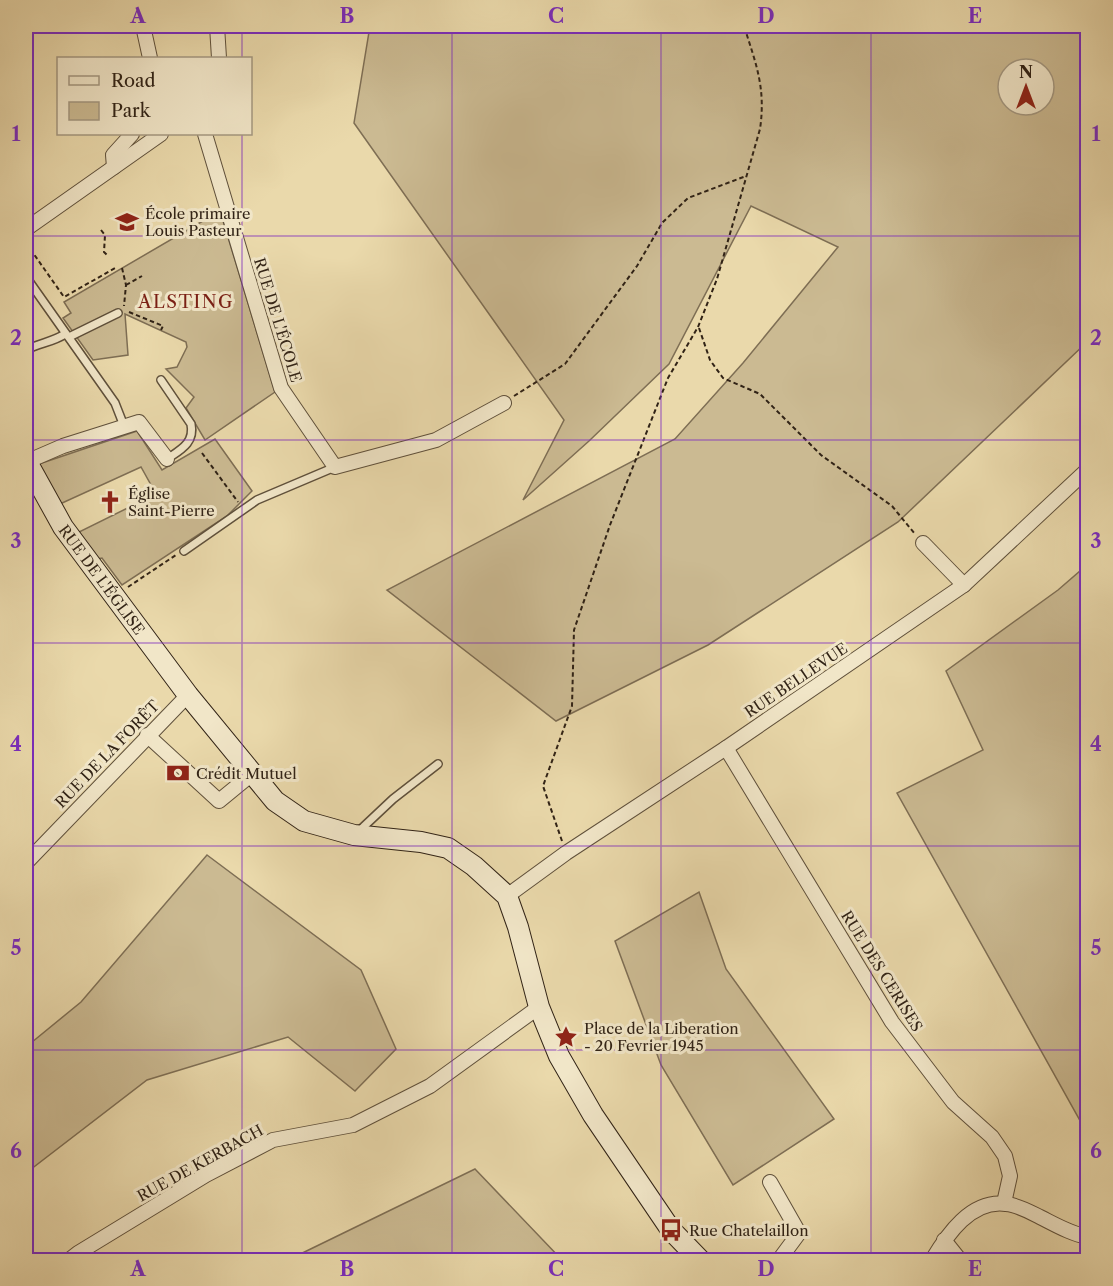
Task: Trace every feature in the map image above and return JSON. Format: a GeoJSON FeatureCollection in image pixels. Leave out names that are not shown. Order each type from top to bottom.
{"type":"FeatureCollection","features":[{"type":"Feature","properties":{"kind":"main road","name":"RUE DE L'ÉGLISE"},"geometry":{"type":"LineString","coordinates":[[26,461],[63,526],[188,695],[275,801],[304,821],[356,835],[421,842],[448,848],[474,866],[507,896]]}},
{"type":"Feature","properties":{"kind":"main road"},"geometry":{"type":"LineString","coordinates":[[507,896],[519,927],[539,1007],[559,1056],[593,1114],[671,1230],[700,1260]]}},
{"type":"Feature","properties":{"kind":"street"},"geometry":{"type":"LineString","coordinates":[[143,26],[150,57]]}},
{"type":"Feature","properties":{"kind":"street"},"geometry":{"type":"LineString","coordinates":[[217,26],[219,57]]}},
{"type":"Feature","properties":{"kind":"street"},"geometry":{"type":"LineString","coordinates":[[114,167],[113,155],[131,135]]}},
{"type":"Feature","properties":{"kind":"street"},"geometry":{"type":"LineString","coordinates":[[26,229],[160,135]]}},
{"type":"Feature","properties":{"kind":"street","name":"RUE DE L'ÉCOLE"},"geometry":{"type":"LineString","coordinates":[[205,135],[281,388],[335,468]]}},
{"type":"Feature","properties":{"kind":"street"},"geometry":{"type":"LineString","coordinates":[[335,468],[436,440],[504,403]]}},
{"type":"Feature","properties":{"kind":"street"},"geometry":{"type":"LineString","coordinates":[[26,461],[63,446],[139,422],[167,459]]}},
{"type":"Feature","properties":{"kind":"street","name":"RUE BELLEVUE"},"geometry":{"type":"LineString","coordinates":[[507,896],[566,853],[726,748],[964,585],[1088,469]]}},
{"type":"Feature","properties":{"kind":"street"},"geometry":{"type":"LineString","coordinates":[[923,543],[964,585]]}},
{"type":"Feature","properties":{"kind":"street","name":"RUE DE LA FORÊT"},"geometry":{"type":"LineString","coordinates":[[26,862],[188,695]]}},
{"type":"Feature","properties":{"kind":"street"},"geometry":{"type":"LineString","coordinates":[[147,735],[219,801],[252,774]]}},
{"type":"Feature","properties":{"kind":"street","name":"RUE DES CERISES"},"geometry":{"type":"LineString","coordinates":[[726,748],[892,1022],[952,1101],[992,1137],[1005,1156],[1010,1176],[1004,1203]]}},
{"type":"Feature","properties":{"kind":"street","name":"RUE DE KERBACH"},"geometry":{"type":"LineString","coordinates":[[69,1260],[206,1175],[273,1140],[353,1125],[430,1086],[539,1007]]}},
{"type":"Feature","properties":{"kind":"street"},"geometry":{"type":"LineString","coordinates":[[770,1182],[799,1233],[779,1260]]}},
{"type":"Feature","properties":{"kind":"street"},"geometry":{"type":"LineString","coordinates":[[932,1260],[944,1240],[965,1216],[986,1207],[1004,1203],[1026,1210],[1077,1235],[1088,1237]]}},
{"type":"Feature","properties":{"kind":"street"},"geometry":{"type":"LineString","coordinates":[[944,1240],[960,1260]]}},
{"type":"Feature","properties":{"kind":"lane"},"geometry":{"type":"LineString","coordinates":[[26,277],[115,403],[124,426]]}},
{"type":"Feature","properties":{"kind":"lane"},"geometry":{"type":"LineString","coordinates":[[26,350],[41,343],[54,341],[118,313]]}},
{"type":"Feature","properties":{"kind":"lane"},"geometry":{"type":"LineString","coordinates":[[161,380],[191,424],[192,431],[187,445],[167,459]]}},
{"type":"Feature","properties":{"kind":"lane"},"geometry":{"type":"LineString","coordinates":[[184,550],[257,500],[335,468]]}},
{"type":"Feature","properties":{"kind":"lane"},"geometry":{"type":"LineString","coordinates":[[356,835],[393,799],[438,764]]}},
{"type":"Feature","properties":{"kind":"path"},"geometry":{"type":"LineString","coordinates":[[566,853],[543,786],[572,706],[574,630],[610,525],[668,378],[698,327],[717,279],[760,129],[763,108],[762,86],[744,26]]}},
{"type":"Feature","properties":{"kind":"path"},"geometry":{"type":"LineString","coordinates":[[504,403],[565,364],[637,267],[662,223],[688,198],[746,176]]}},
{"type":"Feature","properties":{"kind":"path"},"geometry":{"type":"LineString","coordinates":[[101,230],[105,235],[104,252],[108,256]]}},
{"type":"Feature","properties":{"kind":"path"},"geometry":{"type":"LineString","coordinates":[[26,242],[64,297],[117,267]]}},
{"type":"Feature","properties":{"kind":"path"},"geometry":{"type":"LineString","coordinates":[[122,268],[126,285],[123,311],[163,326],[161,330]]}},
{"type":"Feature","properties":{"kind":"path"},"geometry":{"type":"LineString","coordinates":[[126,285],[142,276]]}},
{"type":"Feature","properties":{"kind":"path"},"geometry":{"type":"LineString","coordinates":[[698,327],[710,360],[723,378],[760,394],[821,455],[892,506],[923,543]]}},
{"type":"Feature","properties":{"kind":"path"},"geometry":{"type":"LineString","coordinates":[[202,453],[244,509]]}},
{"type":"Feature","properties":{"kind":"path"},"geometry":{"type":"LineString","coordinates":[[115,595],[184,550]]}},
{"type":"Feature","properties":{"kind":"green space"},"geometry":{"type":"Polygon","coordinates":[[[370,26],[1087,26],[1087,342],[898,522],[708,645],[556,721],[387,590],[675,439],[743,363],[838,247],[751,206],[669,364],[589,441],[523,500],[564,420],[354,123],[370,26]]]}},
{"type":"Feature","properties":{"kind":"green space"},"geometry":{"type":"Polygon","coordinates":[[[220,211],[275,392],[205,440],[186,408],[194,397],[166,369],[177,367],[187,347],[186,342],[125,314],[128,355],[93,360],[63,318],[71,313],[64,302],[220,211]]]}},
{"type":"Feature","properties":{"kind":"green space"},"geometry":{"type":"Polygon","coordinates":[[[137,431],[162,470],[215,439],[252,491],[227,516],[122,585],[102,558],[97,559],[79,532],[156,494],[141,467],[60,504],[39,464],[137,431]]]}},
{"type":"Feature","properties":{"kind":"green space"},"geometry":{"type":"Polygon","coordinates":[[[1087,565],[1087,1133],[897,793],[983,750],[946,671],[1058,590],[1087,565]]]}},
{"type":"Feature","properties":{"kind":"green space"},"geometry":{"type":"Polygon","coordinates":[[[207,855],[361,970],[396,1049],[355,1091],[288,1037],[147,1080],[26,1173],[26,1047],[81,1002],[207,855]]]}},
{"type":"Feature","properties":{"kind":"green space"},"geometry":{"type":"Polygon","coordinates":[[[699,892],[726,969],[834,1119],[733,1185],[661,1065],[615,941],[699,892]]]}},
{"type":"Feature","properties":{"kind":"green space"},"geometry":{"type":"Polygon","coordinates":[[[475,1169],[562,1260],[288,1260],[475,1169]]]}},
{"type":"Feature","properties":{"kind":"place","name":"École primaire Louis Pasteur"},"geometry":{"type":"Point","coordinates":[127,222]}},
{"type":"Feature","properties":{"kind":"place","name":"Église Saint-Pierre"},"geometry":{"type":"Point","coordinates":[110,502]}},
{"type":"Feature","properties":{"kind":"place","name":"Crédit Mutuel"},"geometry":{"type":"Point","coordinates":[178,773]}},
{"type":"Feature","properties":{"kind":"place","name":"Place de la Liberation - 20 Fevrier 1945"},"geometry":{"type":"Point","coordinates":[566,1037]}},
{"type":"Feature","properties":{"kind":"place","name":"Rue Chatelaillon"},"geometry":{"type":"Point","coordinates":[671,1230]}},
{"type":"Feature","properties":{"kind":"district","name":"ALSTING"},"geometry":{"type":"Point","coordinates":[186,302]}}]}
